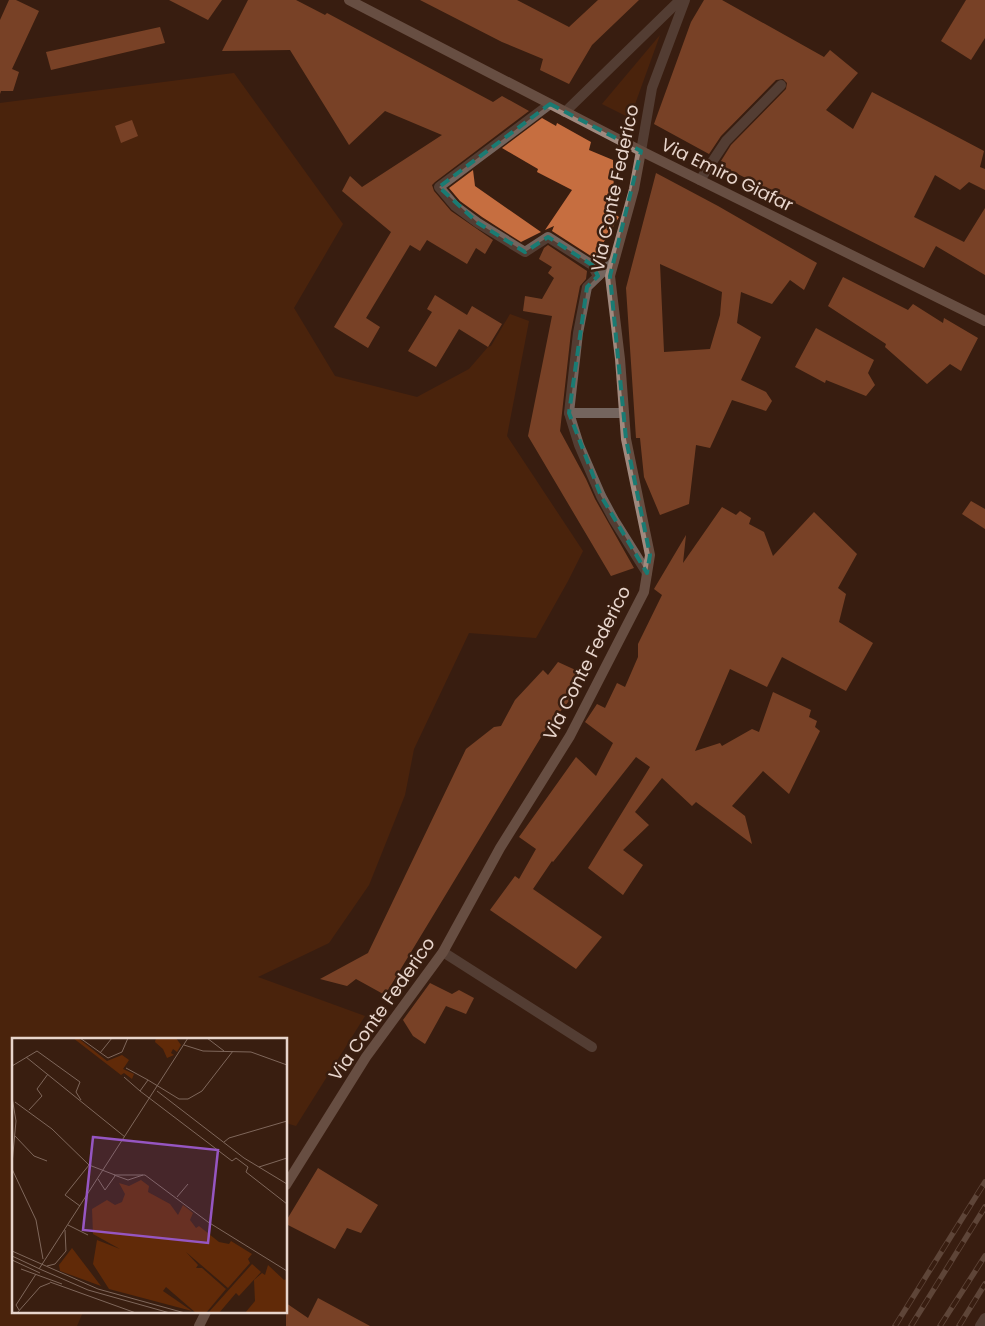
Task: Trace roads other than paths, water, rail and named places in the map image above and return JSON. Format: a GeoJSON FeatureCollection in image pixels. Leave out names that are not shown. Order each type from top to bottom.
{"type":"FeatureCollection","features":[{"type":"Feature","properties":{"kind":"street","name":"Via Emiro Giafar"},"geometry":{"type":"LineString","coordinates":[[349,0],[641,151],[985,321]]}},
{"type":"Feature","properties":{"kind":"street"},"geometry":{"type":"LineString","coordinates":[[566,112],[680,0]]}},
{"type":"Feature","properties":{"kind":"street","name":"Via Conte Federico"},"geometry":{"type":"LineString","coordinates":[[288,1182],[366,1057],[443,952],[500,848],[570,736],[644,592],[650,555],[626,439],[610,276],[634,189],[652,88],[685,0]]}},
{"type":"Feature","properties":{"kind":"street"},"geometry":{"type":"LineString","coordinates":[[700,180],[726,141],[781,85]]}},
{"type":"Feature","properties":{"kind":"street"},"geometry":{"type":"LineString","coordinates":[[550,104],[439,186],[455,206],[478,224],[525,252],[548,238],[592,265],[598,276]]}},
{"type":"Feature","properties":{"kind":"street"},"geometry":{"type":"LineString","coordinates":[[614,261],[587,287],[578,333],[570,413],[578,444],[601,496],[647,573]]}},
{"type":"Feature","properties":{"kind":"street"},"geometry":{"type":"LineString","coordinates":[[570,413],[624,413]]}},
{"type":"Feature","properties":{"kind":"street"},"geometry":{"type":"LineString","coordinates":[[443,952],[592,1047]]}},
{"type":"Feature","properties":{"kind":"street"},"geometry":{"type":"LineString","coordinates":[[199,1326],[205,1314]]}},
{"type":"Feature","properties":{"kind":"street"},"geometry":{"type":"LineString","coordinates":[[980,1326],[985,1318]]}},
{"type":"Feature","properties":{"kind":"railway"},"geometry":{"type":"LineString","coordinates":[[895,1326],[985,1182]]}},
{"type":"Feature","properties":{"kind":"railway"},"geometry":{"type":"LineString","coordinates":[[911,1326],[985,1207]]}},
{"type":"Feature","properties":{"kind":"railway"},"geometry":{"type":"LineString","coordinates":[[940,1326],[985,1256]]}},
{"type":"Feature","properties":{"kind":"railway"},"geometry":{"type":"LineString","coordinates":[[959,1326],[985,1284]]}}]}
